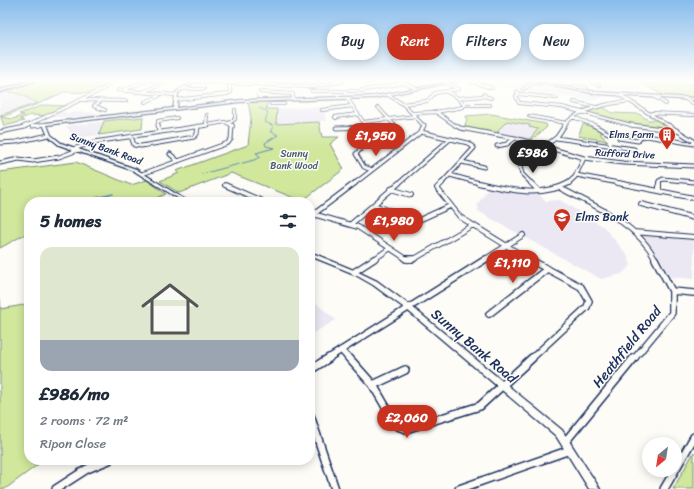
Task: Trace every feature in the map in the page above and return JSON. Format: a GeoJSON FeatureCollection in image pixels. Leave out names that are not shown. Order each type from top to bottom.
{"type":"FeatureCollection","features":[{"type":"Feature","properties":{"kind":"street"},"geometry":{"type":"LineString","coordinates":[[23,127],[73,104]]}},
{"type":"Feature","properties":{"kind":"street"},"geometry":{"type":"LineString","coordinates":[[97,104],[94,106],[105,110]]}},
{"type":"Feature","properties":{"kind":"street"},"geometry":{"type":"LineString","coordinates":[[175,104],[175,108]]}},
{"type":"Feature","properties":{"kind":"street"},"geometry":{"type":"LineString","coordinates":[[0,132],[45,124],[214,104]]}},
{"type":"Feature","properties":{"kind":"street"},"geometry":{"type":"LineString","coordinates":[[272,104],[284,104]]}},
{"type":"Feature","properties":{"kind":"street"},"geometry":{"type":"LineString","coordinates":[[315,213],[421,132],[424,125],[403,104]]}},
{"type":"Feature","properties":{"kind":"street"},"geometry":{"type":"LineString","coordinates":[[528,104],[560,107],[640,126],[678,131]]}},
{"type":"Feature","properties":{"kind":"street"},"geometry":{"type":"LineString","coordinates":[[582,104],[595,107]]}},
{"type":"Feature","properties":{"kind":"street"},"geometry":{"type":"LineString","coordinates":[[544,147],[556,138],[566,123],[573,117],[595,107],[608,104]]}},
{"type":"Feature","properties":{"kind":"street"},"geometry":{"type":"LineString","coordinates":[[635,104],[694,141]]}},
{"type":"Feature","properties":{"kind":"street"},"geometry":{"type":"LineString","coordinates":[[363,122],[460,108],[464,105],[490,105]]}},
{"type":"Feature","properties":{"kind":"street"},"geometry":{"type":"LineString","coordinates":[[322,110],[352,106],[373,137],[356,155],[364,167],[372,170]]}},
{"type":"Feature","properties":{"kind":"street"},"geometry":{"type":"LineString","coordinates":[[378,107],[396,127]]}},
{"type":"Feature","properties":{"kind":"street"},"geometry":{"type":"LineString","coordinates":[[73,149],[94,142],[229,122],[235,119],[235,110]]}},
{"type":"Feature","properties":{"kind":"street","name":"Rufford Drive"},"geometry":{"type":"LineString","coordinates":[[436,112],[455,126],[464,129],[516,138],[584,158],[623,163],[692,166]]}},
{"type":"Feature","properties":{"kind":"street"},"geometry":{"type":"LineString","coordinates":[[650,113],[694,115]]}},
{"type":"Feature","properties":{"kind":"street"},"geometry":{"type":"LineString","coordinates":[[336,118],[335,117],[358,114]]}},
{"type":"Feature","properties":{"kind":"street"},"geometry":{"type":"LineString","coordinates":[[206,125],[207,115]]}},
{"type":"Feature","properties":{"kind":"street"},"geometry":{"type":"LineString","coordinates":[[529,116],[566,123]]}},
{"type":"Feature","properties":{"kind":"street"},"geometry":{"type":"LineString","coordinates":[[573,117],[608,133]]}},
{"type":"Feature","properties":{"kind":"street"},"geometry":{"type":"LineString","coordinates":[[159,132],[158,121],[177,118]]}},
{"type":"Feature","properties":{"kind":"street"},"geometry":{"type":"LineString","coordinates":[[142,174],[229,142],[232,139],[233,124],[229,122]]}},
{"type":"Feature","properties":{"kind":"street"},"geometry":{"type":"LineString","coordinates":[[0,143],[14,144],[49,135],[45,124]]}},
{"type":"Feature","properties":{"kind":"street"},"geometry":{"type":"LineString","coordinates":[[131,136],[134,145],[141,146],[194,138],[197,135],[198,126]]}},
{"type":"Feature","properties":{"kind":"street"},"geometry":{"type":"LineString","coordinates":[[336,128],[367,127]]}},
{"type":"Feature","properties":{"kind":"street"},"geometry":{"type":"LineString","coordinates":[[341,350],[373,385],[397,426],[406,429],[480,406],[587,307],[589,302],[587,294],[581,287],[547,269],[460,217],[437,189],[474,148],[469,143],[421,132]]}},
{"type":"Feature","properties":{"kind":"street","name":"Sunny Bank Road"},"geometry":{"type":"LineString","coordinates":[[49,135],[60,144],[119,163],[142,174],[179,197]]}},
{"type":"Feature","properties":{"kind":"street"},"geometry":{"type":"LineString","coordinates":[[619,138],[638,141],[640,137],[646,136],[694,144]]}},
{"type":"Feature","properties":{"kind":"street"},"geometry":{"type":"LineString","coordinates":[[497,146],[507,144],[516,138]]}},
{"type":"Feature","properties":{"kind":"street"},"geometry":{"type":"LineString","coordinates":[[556,138],[634,149]]}},
{"type":"Feature","properties":{"kind":"street"},"geometry":{"type":"LineString","coordinates":[[689,138],[694,138]]}},
{"type":"Feature","properties":{"kind":"street"},"geometry":{"type":"LineString","coordinates":[[351,224],[450,139]]}},
{"type":"Feature","properties":{"kind":"street"},"geometry":{"type":"LineString","coordinates":[[0,163],[19,158],[33,161],[58,157],[78,150]]}},
{"type":"Feature","properties":{"kind":"street"},"geometry":{"type":"LineString","coordinates":[[170,154],[178,161]]}},
{"type":"Feature","properties":{"kind":"street"},"geometry":{"type":"LineString","coordinates":[[522,157],[519,163],[522,174],[538,190]]}},
{"type":"Feature","properties":{"kind":"street"},"geometry":{"type":"LineString","coordinates":[[450,175],[514,190],[560,188],[576,176],[584,158]]}},
{"type":"Feature","properties":{"kind":"street"},"geometry":{"type":"LineString","coordinates":[[462,162],[484,167]]}},
{"type":"Feature","properties":{"kind":"street"},"geometry":{"type":"LineString","coordinates":[[692,166],[694,170]]}},
{"type":"Feature","properties":{"kind":"street"},"geometry":{"type":"LineString","coordinates":[[576,176],[659,190],[694,198]]}},
{"type":"Feature","properties":{"kind":"street"},"geometry":{"type":"LineString","coordinates":[[659,190],[659,181],[663,179],[694,182]]}},
{"type":"Feature","properties":{"kind":"street"},"geometry":{"type":"LineString","coordinates":[[225,185],[253,197]]}},
{"type":"Feature","properties":{"kind":"street","name":"Heathfield Road"},"geometry":{"type":"LineString","coordinates":[[560,188],[617,218],[634,232],[654,256],[672,291],[672,313],[565,442]]}},
{"type":"Feature","properties":{"kind":"street"},"geometry":{"type":"LineString","coordinates":[[391,189],[411,195]]}},
{"type":"Feature","properties":{"kind":"street"},"geometry":{"type":"LineString","coordinates":[[641,204],[694,218]]}},
{"type":"Feature","properties":{"kind":"street"},"geometry":{"type":"LineString","coordinates":[[373,205],[419,220]]}},
{"type":"Feature","properties":{"kind":"street"},"geometry":{"type":"LineString","coordinates":[[408,225],[450,206]]}},
{"type":"Feature","properties":{"kind":"street"},"geometry":{"type":"LineString","coordinates":[[315,216],[351,224],[406,260],[413,260],[473,225]]}},
{"type":"Feature","properties":{"kind":"street"},"geometry":{"type":"LineString","coordinates":[[634,232],[694,237]]}},
{"type":"Feature","properties":{"kind":"street"},"geometry":{"type":"LineString","coordinates":[[315,367],[523,235]]}},
{"type":"Feature","properties":{"kind":"street"},"geometry":{"type":"LineString","coordinates":[[354,272],[389,249]]}},
{"type":"Feature","properties":{"kind":"street","name":"Sunny Bank Road"},"geometry":{"type":"LineString","coordinates":[[315,256],[354,272],[375,284],[409,308],[503,386],[559,433],[595,489]]}},
{"type":"Feature","properties":{"kind":"street"},"geometry":{"type":"LineString","coordinates":[[489,314],[547,269]]}},
{"type":"Feature","properties":{"kind":"street"},"geometry":{"type":"LineString","coordinates":[[672,291],[694,293]]}},
{"type":"Feature","properties":{"kind":"street"},"geometry":{"type":"LineString","coordinates":[[373,385],[405,370]]}},
{"type":"Feature","properties":{"kind":"street"},"geometry":{"type":"LineString","coordinates":[[315,429],[335,489]]}},
{"type":"Feature","properties":{"kind":"street"},"geometry":{"type":"LineString","coordinates":[[682,458],[694,437]]}},
{"type":"Feature","properties":{"kind":"street"},"geometry":{"type":"LineString","coordinates":[[459,489],[570,450]]}},
{"type":"Feature","properties":{"kind":"street"},"geometry":{"type":"LineString","coordinates":[[56,489],[87,469],[97,465]]}},
{"type":"Feature","properties":{"kind":"street"},"geometry":{"type":"LineString","coordinates":[[664,489],[671,477]]}},
{"type":"Feature","properties":{"kind":"shaded area"},"geometry":{"type":"Polygon","coordinates":[[[0,104],[39,104],[39,104],[0,116],[0,104]]]}},
{"type":"Feature","properties":{"kind":"shaded area"},"geometry":{"type":"Polygon","coordinates":[[[319,107],[324,111],[326,121],[275,124],[277,109],[319,107]]]}},
{"type":"Feature","properties":{"kind":"shaded area"},"geometry":{"type":"Polygon","coordinates":[[[60,112],[66,112],[64,114],[78,112],[109,114],[83,117],[50,117],[60,112]]]}},
{"type":"Feature","properties":{"kind":"shaded area"},"geometry":{"type":"Polygon","coordinates":[[[143,117],[142,129],[78,138],[72,134],[66,126],[143,117]]]}},
{"type":"Feature","properties":{"kind":"shaded area"},"geometry":{"type":"Polygon","coordinates":[[[507,121],[539,127],[529,140],[499,133],[498,130],[507,121]]]}},
{"type":"Feature","properties":{"kind":"shaded area","name":"Elms Bank"},"geometry":{"type":"Polygon","coordinates":[[[489,187],[537,193],[546,201],[560,200],[604,227],[627,255],[631,265],[622,274],[601,279],[524,237],[478,211],[478,204],[489,187]]]}},
{"type":"Feature","properties":{"kind":"shaded area"},"geometry":{"type":"Polygon","coordinates":[[[644,235],[694,239],[694,279],[670,277],[662,262],[642,237],[644,235]]]}},
{"type":"Feature","properties":{"kind":"shaded area"},"geometry":{"type":"Polygon","coordinates":[[[315,302],[336,320],[315,332],[315,302]]]}},
{"type":"Feature","properties":{"kind":"green space"},"geometry":{"type":"Polygon","coordinates":[[[38,104],[1,117],[13,119],[24,115],[19,114],[44,105],[66,106],[47,116],[31,115],[20,119],[24,121],[4,126],[0,115],[38,104]]]}},
{"type":"Feature","properties":{"kind":"green space","name":"Sunny Bank Wood"},"geometry":{"type":"Polygon","coordinates":[[[248,104],[267,104],[266,109],[277,109],[276,124],[319,122],[322,137],[339,137],[330,144],[344,169],[307,197],[292,197],[231,173],[179,193],[160,181],[179,173],[176,171],[248,145],[251,118],[248,104]]]}},
{"type":"Feature","properties":{"kind":"green space"},"geometry":{"type":"Polygon","coordinates":[[[603,107],[612,113],[639,114],[648,120],[658,120],[674,130],[634,124],[587,112],[603,107]]]}},
{"type":"Feature","properties":{"kind":"green space"},"geometry":{"type":"Polygon","coordinates":[[[491,114],[546,124],[547,127],[530,141],[529,140],[538,129],[529,127],[530,125],[507,121],[498,130],[499,133],[464,128],[467,119],[466,116],[491,114]]]}},
{"type":"Feature","properties":{"kind":"green space"},"geometry":{"type":"Polygon","coordinates":[[[143,117],[142,129],[99,135],[104,121],[143,117]]]}},
{"type":"Feature","properties":{"kind":"green space"},"geometry":{"type":"Polygon","coordinates":[[[583,124],[601,130],[601,135],[608,141],[578,136],[583,124]]]}},
{"type":"Feature","properties":{"kind":"green space"},"geometry":{"type":"Polygon","coordinates":[[[76,162],[131,185],[147,180],[166,194],[159,197],[24,197],[24,235],[0,248],[0,172],[76,162]]]}},
{"type":"Feature","properties":{"kind":"green space"},"geometry":{"type":"Polygon","coordinates":[[[0,299],[1,309],[24,305],[24,465],[37,465],[5,489],[0,489],[0,299]]]}},
{"type":"Feature","properties":{"kind":"green space"},"geometry":{"type":"Polygon","coordinates":[[[694,452],[694,489],[673,489],[680,477],[682,477],[682,473],[694,452]]]}},
{"type":"Feature","properties":{"kind":"waterway"},"geometry":{"type":"LineString","coordinates":[[202,174],[254,160],[261,157],[256,153],[274,148],[266,146],[265,143],[278,135],[270,131],[274,126],[265,122],[268,112],[259,108]]}},
{"type":"Feature","properties":{"kind":"waterway"},"geometry":{"type":"LineString","coordinates":[[100,197],[113,194]]}},
{"type":"Feature","properties":{"kind":"place","name":"Elms Farm"},"geometry":{"type":"Point","coordinates":[667,150]}},
{"type":"Feature","properties":{"kind":"place","name":"Elms Bank"},"geometry":{"type":"Point","coordinates":[562,232]}}]}
